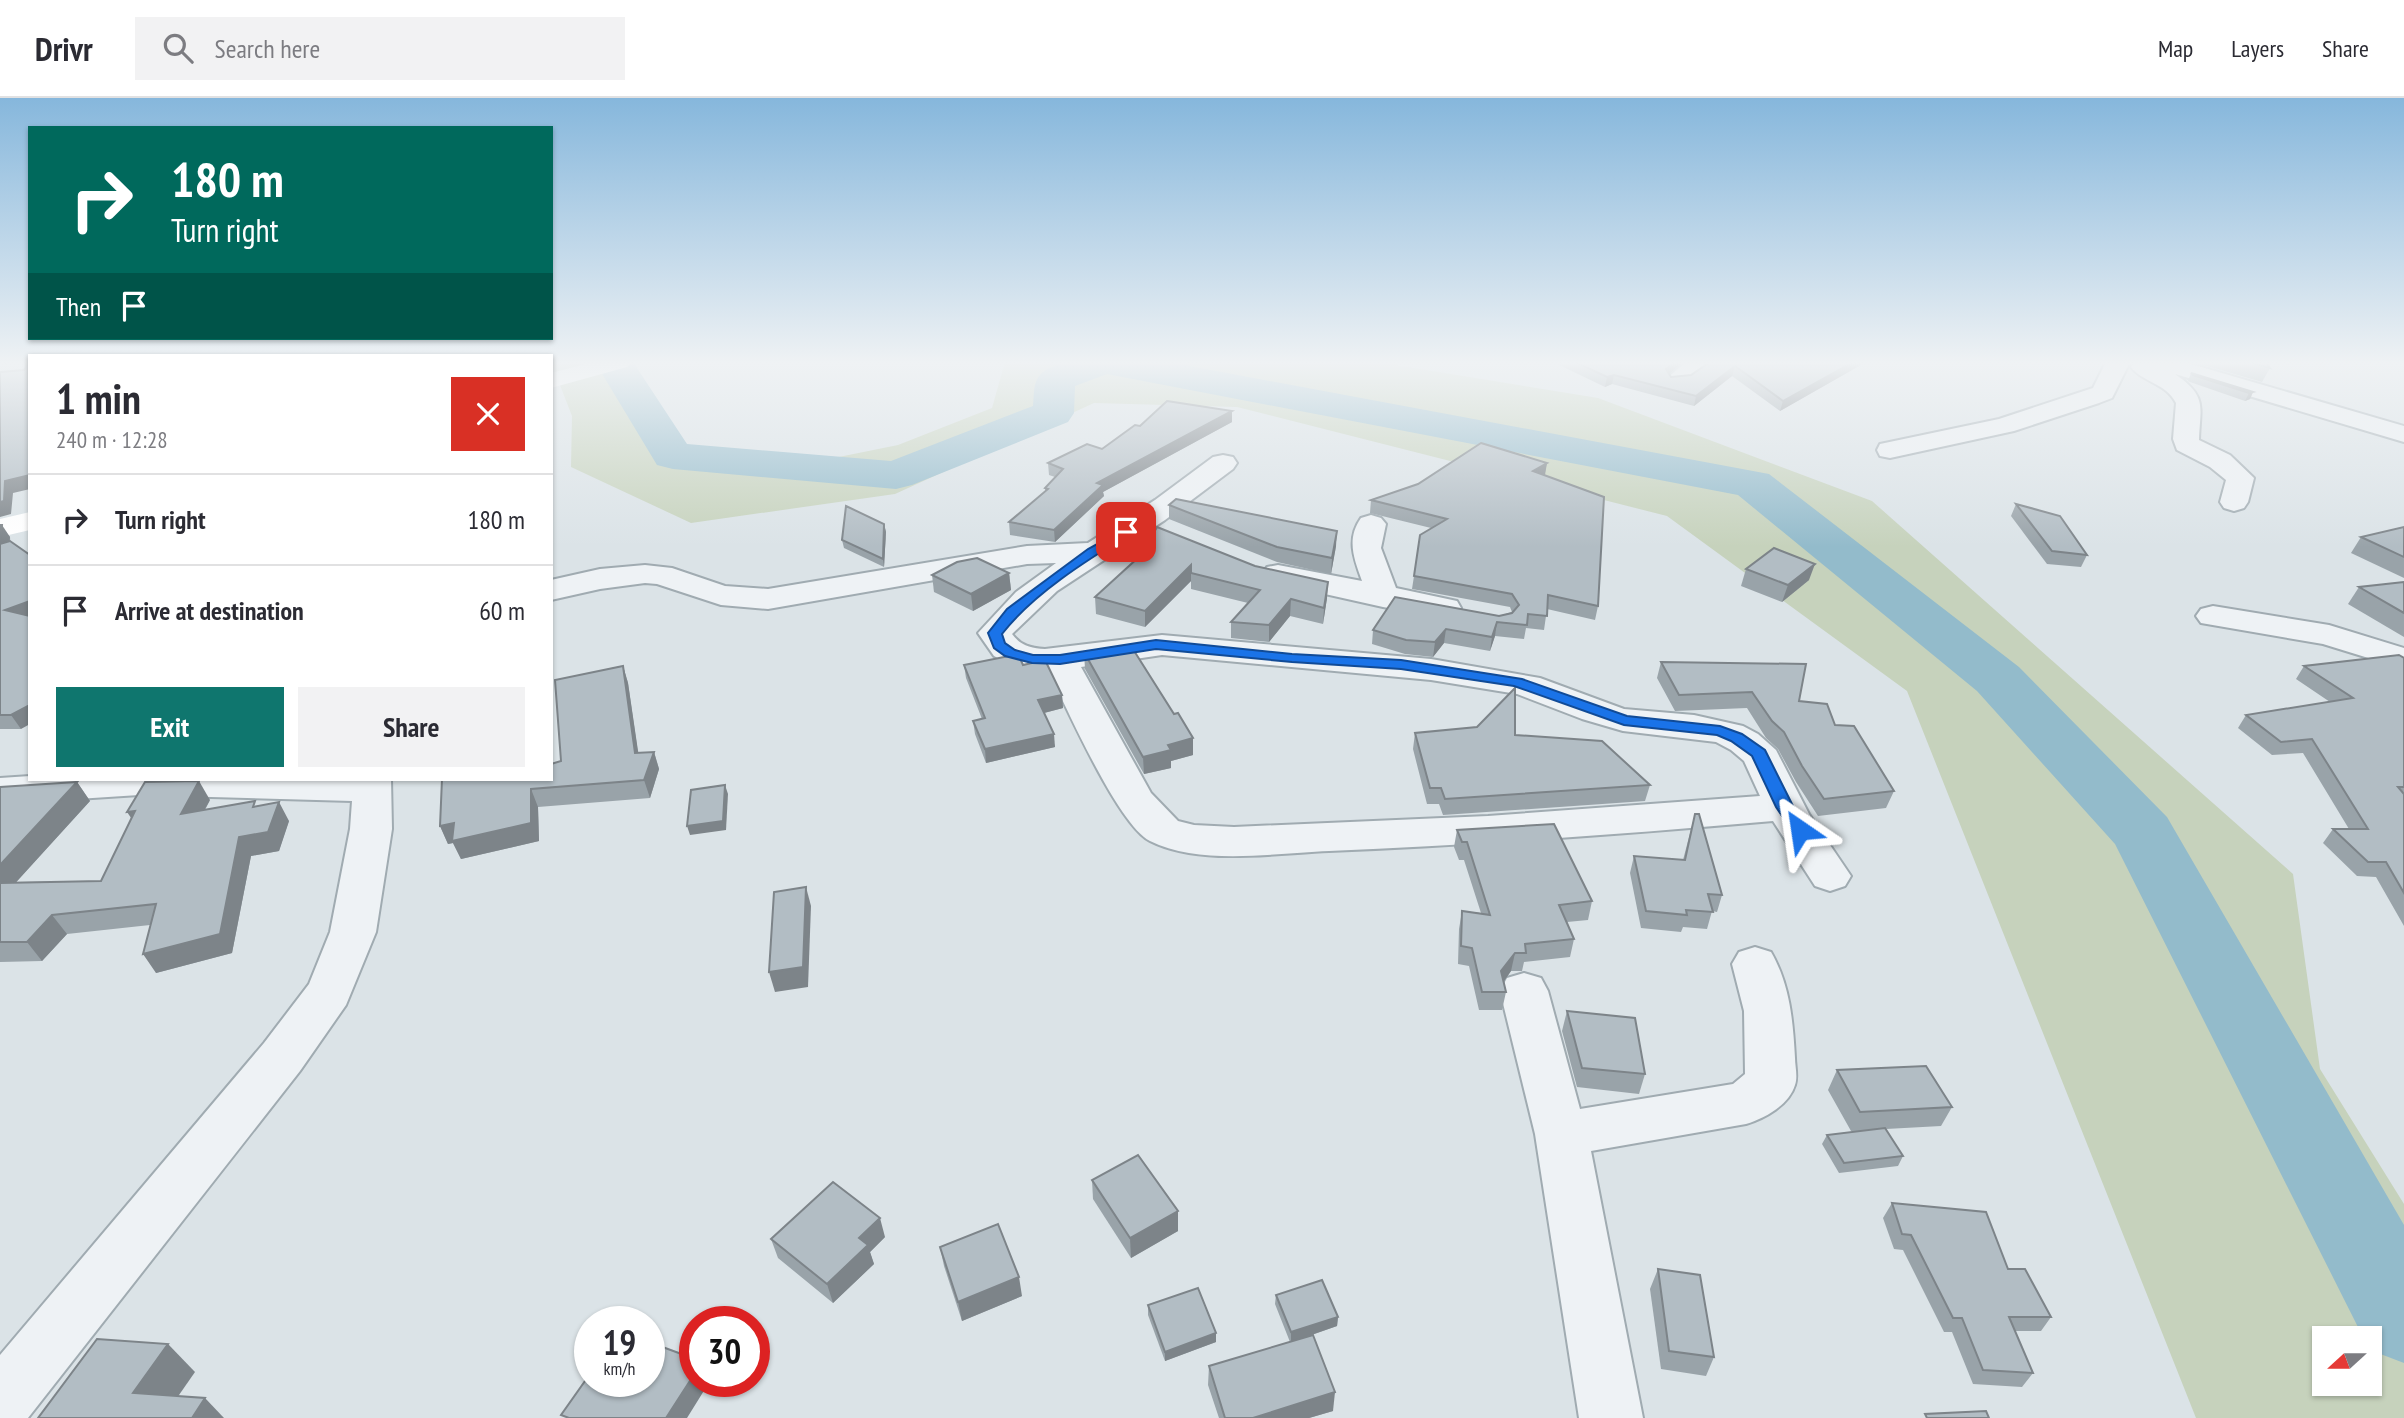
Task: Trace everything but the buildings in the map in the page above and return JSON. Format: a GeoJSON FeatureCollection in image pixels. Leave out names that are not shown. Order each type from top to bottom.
{"type":"FeatureCollection","features":[{"type":"Feature","properties":{"kind":"street"},"geometry":{"type":"LineString","coordinates":[[1890,450],[2009,424]]}},
{"type":"Feature","properties":{"kind":"street"},"geometry":{"type":"LineString","coordinates":[[2186,424],[2186,444],[2220,461],[2240,478],[2234,502]]}},
{"type":"Feature","properties":{"kind":"street"},"geometry":{"type":"LineString","coordinates":[[2370,424],[2404,434]]}},
{"type":"Feature","properties":{"kind":"street"},"geometry":{"type":"LineString","coordinates":[[1223,463],[1142,522],[1093,552],[1026,600],[995,633],[999,645],[1010,653],[1032,659],[1060,659],[1156,645],[1292,658],[1401,664],[1516,682],[1624,721],[1720,731],[1737,738],[1759,754],[1785,807],[1830,876]]}},
{"type":"Feature","properties":{"kind":"street"},"geometry":{"type":"LineString","coordinates":[[0,528],[28,521]]}},
{"type":"Feature","properties":{"kind":"street"},"geometry":{"type":"LineString","coordinates":[[1142,522],[1176,536]]}},
{"type":"Feature","properties":{"kind":"street"},"geometry":{"type":"LineString","coordinates":[[1371,524],[1366,548],[1383,597]]}},
{"type":"Feature","properties":{"kind":"street"},"geometry":{"type":"LineString","coordinates":[[553,590],[600,579],[645,574],[661,575],[721,594],[768,599],[1027,555],[1093,552]]}},
{"type":"Feature","properties":{"kind":"street"},"geometry":{"type":"LineString","coordinates":[[1244,563],[1267,572],[1383,597],[1472,612]]}},
{"type":"Feature","properties":{"kind":"street"},"geometry":{"type":"LineString","coordinates":[[2213,616],[2329,635],[2404,659]]}},
{"type":"Feature","properties":{"kind":"street"},"geometry":{"type":"LineString","coordinates":[[1060,659],[1136,803],[1162,830],[1205,840],[1365,836],[1622,821],[1785,807]]}},
{"type":"Feature","properties":{"kind":"street"},"geometry":{"type":"LineString","coordinates":[[0,790],[54,784],[136,782],[372,784],[371,829],[353,932],[329,992],[282,1057],[0,1403]]}},
{"type":"Feature","properties":{"kind":"street"},"geometry":{"type":"LineString","coordinates":[[1561,1134],[1746,1103],[1771,1083],[1769,1011],[1755,964]]}},
{"type":"Feature","properties":{"kind":"street"},"geometry":{"type":"LineString","coordinates":[[1524,991],[1561,1134],[1611,1418]]}},
{"type":"Feature","properties":{"kind":"green space"},"geometry":{"type":"Polygon","coordinates":[[[572,424],[642,424],[655,446],[814,462],[898,445],[952,424],[1049,424],[895,494],[691,523],[571,467],[572,424]]]}},
{"type":"Feature","properties":{"kind":"green space"},"geometry":{"type":"Polygon","coordinates":[[[1302,424],[1666,424],[1872,501],[2293,874],[2320,1069],[2404,1204],[2404,1418],[2196,1418],[1907,691],[1667,516],[1302,424]]]}},
{"type":"Feature","properties":{"kind":"waterway"},"geometry":{"type":"LineString","coordinates":[[653,424],[673,456],[896,475],[1026,424]]}},
{"type":"Feature","properties":{"kind":"waterway"},"geometry":{"type":"LineString","coordinates":[[1433,424],[1753,484],[1998,679],[2143,833],[2404,1317]]}},
{"type":"Feature","properties":{"kind":"route"},"geometry":{"type":"LineString","coordinates":[[1126,532],[1034,593],[1012,612],[995,633],[999,645],[1010,653],[1032,659],[1083,657],[1156,645],[1292,658],[1401,664],[1516,682],[1624,721],[1720,731],[1737,738],[1759,754],[1785,807],[1800,830]]}}]}
